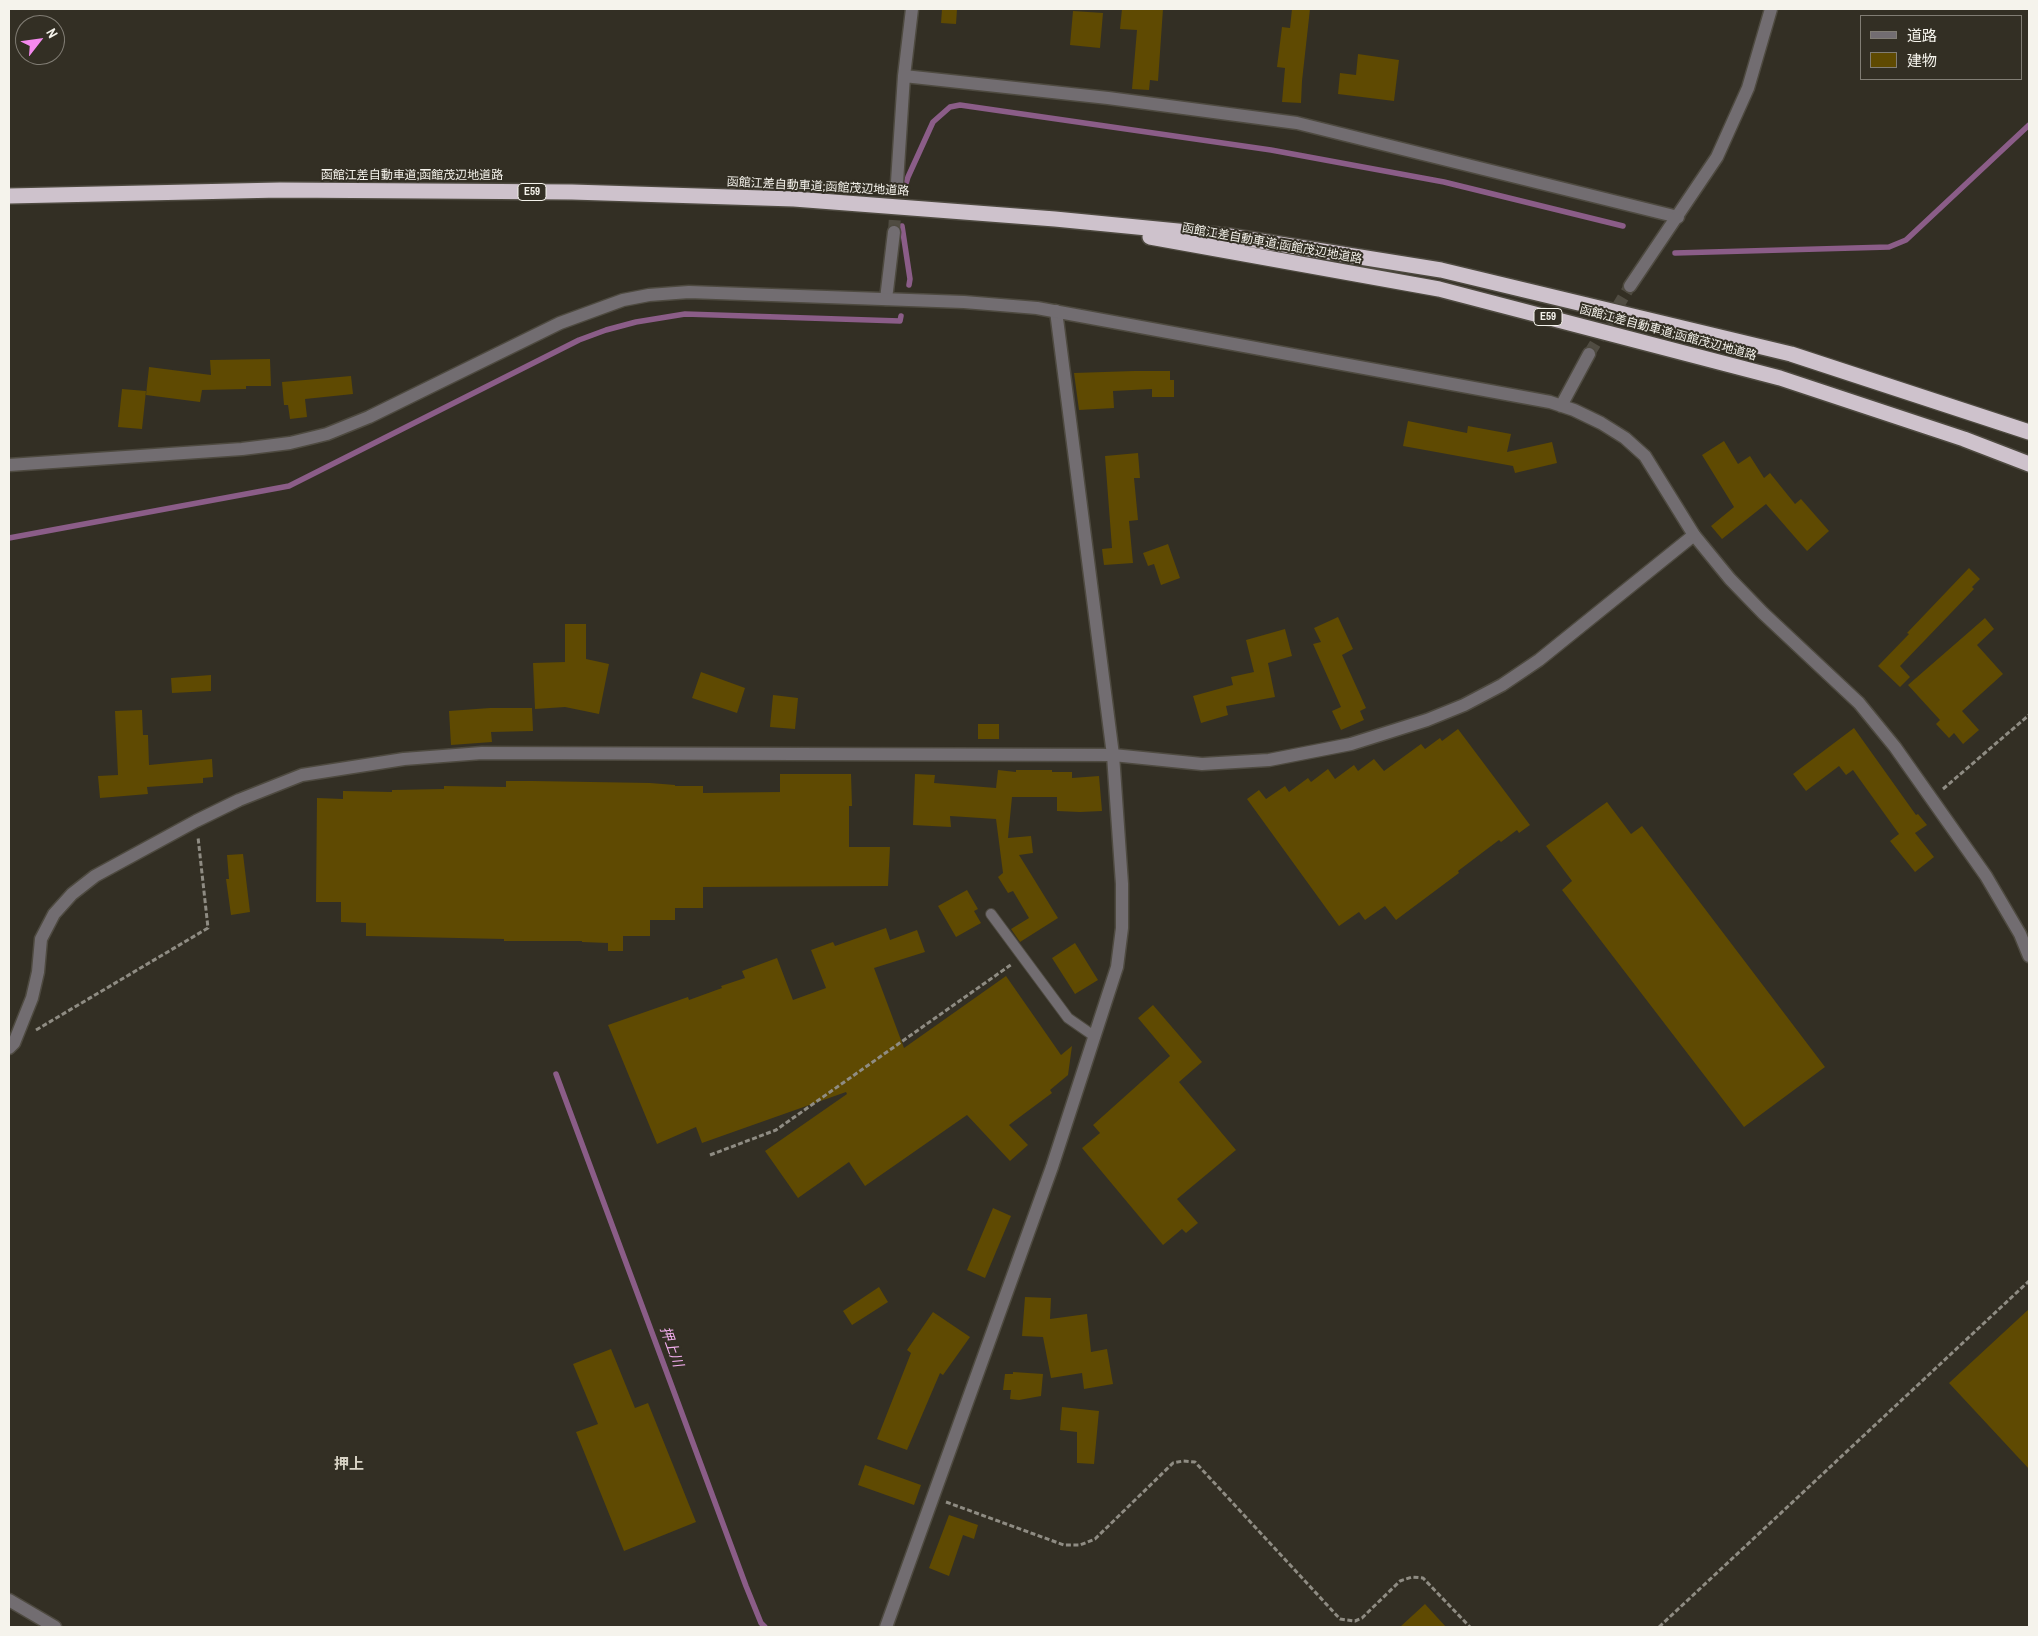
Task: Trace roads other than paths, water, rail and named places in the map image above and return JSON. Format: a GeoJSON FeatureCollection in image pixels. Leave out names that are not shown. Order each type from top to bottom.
{"type":"FeatureCollection","features":[{"type":"Feature","properties":{"kind":"highway","name":"函館江差自動車道;函館茂辺地道路"},"geometry":{"type":"LineString","coordinates":[[9,196],[280,190],[572,192],[794,199],[1229,236],[1441,270],[1792,354],[2029,432]]}},
{"type":"Feature","properties":{"kind":"highway","name":"函館江差自動車道;函館茂辺地道路"},"geometry":{"type":"LineString","coordinates":[[1055,220],[1439,289],[1780,378],[1964,439],[2029,464]]}},
{"type":"Feature","properties":{"kind":"street"},"geometry":{"type":"LineString","coordinates":[[896,182],[904,76],[912,9]]}},
{"type":"Feature","properties":{"kind":"street"},"geometry":{"type":"LineString","coordinates":[[1630,286],[1717,157],[1748,88],[1771,9]]}},
{"type":"Feature","properties":{"kind":"street"},"geometry":{"type":"LineString","coordinates":[[904,76],[1108,98],[1297,123],[1678,217]]}},
{"type":"Feature","properties":{"kind":"street"},"geometry":{"type":"LineString","coordinates":[[886,298],[894,232]]}},
{"type":"Feature","properties":{"kind":"street"},"geometry":{"type":"LineString","coordinates":[[9,465],[242,449],[290,443],[327,434],[369,417],[560,323],[632,298],[689,292],[886,298],[1037,308],[1561,406],[1601,424],[1625,438],[1645,456],[1694,535],[1730,579],[1763,613],[1859,703],[1895,747],[1986,876],[2020,934],[2029,956]]}},
{"type":"Feature","properties":{"kind":"street"},"geometry":{"type":"LineString","coordinates":[[886,1627],[1052,1167],[1117,967],[1122,928],[1122,884],[1113,755],[1056,311]]}},
{"type":"Feature","properties":{"kind":"street"},"geometry":{"type":"LineString","coordinates":[[1561,406],[1589,354]]}},
{"type":"Feature","properties":{"kind":"street"},"geometry":{"type":"LineString","coordinates":[[11,1045],[32,998],[38,972],[41,938],[54,914],[72,894],[95,876],[196,821],[238,800],[302,775],[404,759],[482,753],[1113,755],[1202,764],[1269,760],[1351,744],[1427,720],[1464,705],[1502,685],[1540,660],[1694,535]]}},
{"type":"Feature","properties":{"kind":"street"},"geometry":{"type":"LineString","coordinates":[[9,1600],[55,1627]]}},
{"type":"Feature","properties":{"kind":"lane"},"geometry":{"type":"LineString","coordinates":[[991,914],[1068,1018],[1094,1036]]}},
{"type":"Feature","properties":{"kind":"waterway"},"geometry":{"type":"LineString","coordinates":[[905,187],[933,122],[950,107],[960,105],[1271,150],[1444,182],[1623,226]]}},
{"type":"Feature","properties":{"kind":"waterway"},"geometry":{"type":"LineString","coordinates":[[1675,253],[1889,247],[1906,240],[2029,125]]}},
{"type":"Feature","properties":{"kind":"waterway"},"geometry":{"type":"LineString","coordinates":[[902,226],[910,279],[909,285]]}},
{"type":"Feature","properties":{"kind":"waterway"},"geometry":{"type":"LineString","coordinates":[[9,538],[289,486],[579,340],[636,322],[685,314],[900,321],[901,316]]}},
{"type":"Feature","properties":{"kind":"waterway","name":"押上川"},"geometry":{"type":"LineString","coordinates":[[556,1074],[746,1586],[761,1623],[765,1627]]}},
{"type":"Feature","properties":{"kind":"tunnel"},"geometry":{"type":"LineString","coordinates":[[894,232],[897,182]]}},
{"type":"Feature","properties":{"kind":"tunnel"},"geometry":{"type":"LineString","coordinates":[[1589,354],[1630,286]]}},
{"type":"Feature","properties":{"kind":"district","name":"押上"},"geometry":{"type":"Point","coordinates":[349,1465]}}]}
